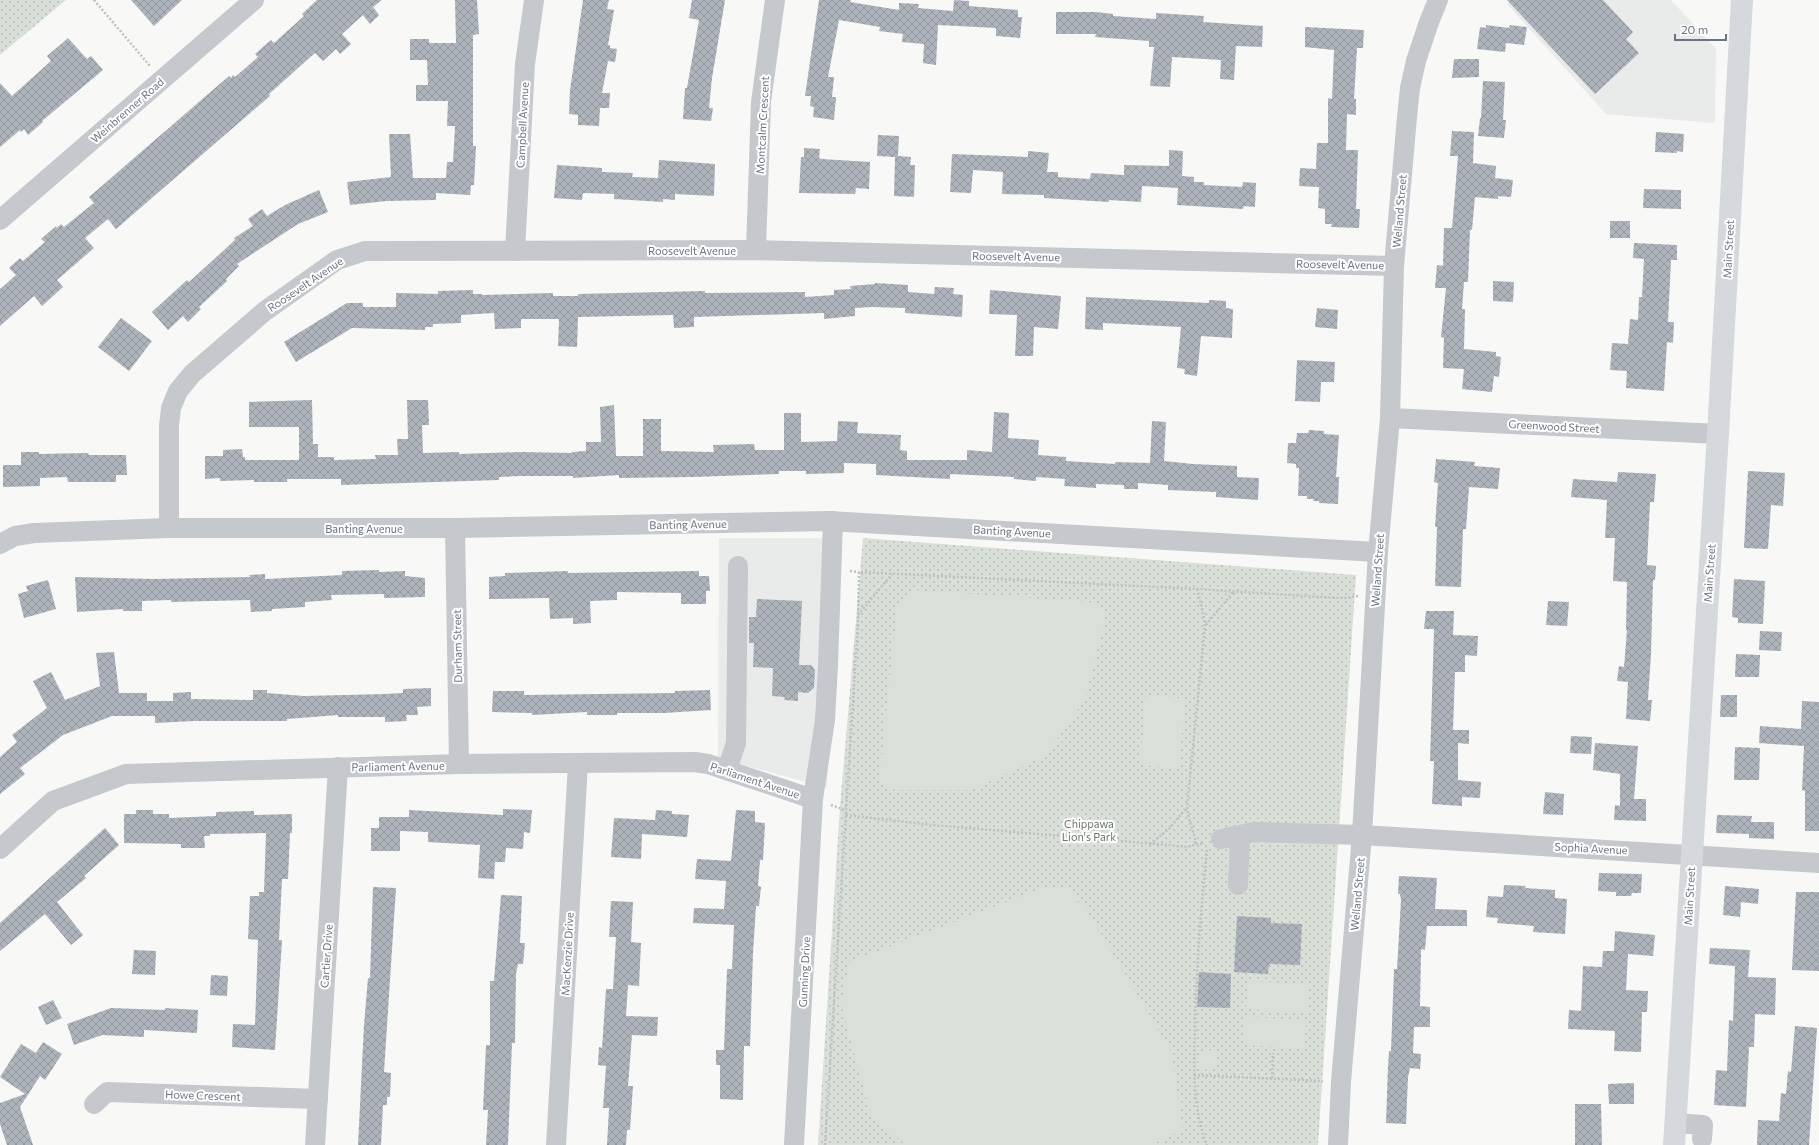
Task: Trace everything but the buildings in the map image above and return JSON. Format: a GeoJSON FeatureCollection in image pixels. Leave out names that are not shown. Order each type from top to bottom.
{"type":"FeatureCollection","features":[{"type":"Feature","properties":{"kind":"main road","name":"Main Street"},"geometry":{"type":"LineString","coordinates":[[1674,1145],[1718,434],[1742,0]]}},
{"type":"Feature","properties":{"kind":"street","name":"Weinbrenner Road"},"geometry":{"type":"LineString","coordinates":[[0,220],[254,0]]}},
{"type":"Feature","properties":{"kind":"street","name":"Campbell Avenue"},"geometry":{"type":"LineString","coordinates":[[515,251],[525,64],[534,0]]}},
{"type":"Feature","properties":{"kind":"street","name":"Montcalm Crescent"},"geometry":{"type":"LineString","coordinates":[[756,250],[761,102],[775,0]]}},
{"type":"Feature","properties":{"kind":"street","name":"Welland Street"},"geometry":{"type":"LineString","coordinates":[[1338,1145],[1341,1082],[1362,835],[1378,552],[1390,418],[1394,266],[1410,88],[1416,61],[1428,22],[1438,0]]}},
{"type":"Feature","properties":{"kind":"street","name":"Roosevelt Avenue"},"geometry":{"type":"LineString","coordinates":[[169,528],[170,408],[178,391],[192,374],[264,311],[337,260],[354,253],[365,251],[756,250],[1394,266]]}},
{"type":"Feature","properties":{"kind":"street","name":"Greenwood Street"},"geometry":{"type":"LineString","coordinates":[[1390,418],[1718,434]]}},
{"type":"Feature","properties":{"kind":"street","name":"Banting Avenue"},"geometry":{"type":"LineString","coordinates":[[0,544],[15,536],[34,533],[169,528],[456,528],[833,521],[1378,552]]}},
{"type":"Feature","properties":{"kind":"street","name":"Gunning Drive"},"geometry":{"type":"LineString","coordinates":[[794,1145],[813,799],[825,712],[833,521]]}},
{"type":"Feature","properties":{"kind":"street","name":"Durham Street"},"geometry":{"type":"LineString","coordinates":[[456,528],[459,764]]}},
{"type":"Feature","properties":{"kind":"street"},"geometry":{"type":"LineString","coordinates":[[727,770],[736,743],[738,566]]}},
{"type":"Feature","properties":{"kind":"street","name":"Parliament Avenue"},"geometry":{"type":"LineString","coordinates":[[0,849],[52,801],[126,774],[459,764],[695,762],[708,764],[813,799]]}},
{"type":"Feature","properties":{"kind":"street","name":"MacKenzie Drive"},"geometry":{"type":"LineString","coordinates":[[556,1145],[578,764]]}},
{"type":"Feature","properties":{"kind":"street","name":"Cartier Drive"},"geometry":{"type":"LineString","coordinates":[[315,1145],[338,767]]}},
{"type":"Feature","properties":{"kind":"street","name":"Sophia Avenue"},"geometry":{"type":"LineString","coordinates":[[1223,838],[1254,832],[1362,835],[1692,854],[1819,863]]}},
{"type":"Feature","properties":{"kind":"street"},"geometry":{"type":"LineString","coordinates":[[1223,838],[1238,885]]}},
{"type":"Feature","properties":{"kind":"street","name":"Howe Crescent"},"geometry":{"type":"LineString","coordinates":[[94,1104],[107,1092],[318,1099]]}},
{"type":"Feature","properties":{"kind":"street"},"geometry":{"type":"LineString","coordinates":[[1676,1123],[1703,1125],[1702,1139]]}},
{"type":"Feature","properties":{"kind":"path"},"geometry":{"type":"LineString","coordinates":[[94,0],[162,80]]}},
{"type":"Feature","properties":{"kind":"path"},"geometry":{"type":"LineString","coordinates":[[825,1145],[858,615],[859,572],[1345,598],[1376,592]]}},
{"type":"Feature","properties":{"kind":"path"},"geometry":{"type":"LineString","coordinates":[[858,615],[892,573]]}},
{"type":"Feature","properties":{"kind":"path"},"geometry":{"type":"LineString","coordinates":[[1196,844],[1187,807],[1205,626],[1201,600],[1197,589]]}},
{"type":"Feature","properties":{"kind":"path"},"geometry":{"type":"LineString","coordinates":[[1205,626],[1234,591]]}},
{"type":"Feature","properties":{"kind":"path"},"geometry":{"type":"LineString","coordinates":[[1150,844],[1170,829],[1187,807]]}},
{"type":"Feature","properties":{"kind":"path"},"geometry":{"type":"LineString","coordinates":[[846,815],[932,825],[1186,847],[1223,838],[1196,976],[1194,1075],[1197,1112],[1207,1145]]}},
{"type":"Feature","properties":{"kind":"path"},"geometry":{"type":"LineString","coordinates":[[1272,1078],[1274,1052]]}},
{"type":"Feature","properties":{"kind":"path"},"geometry":{"type":"LineString","coordinates":[[1194,1075],[1341,1082]]}},
{"type":"Feature","properties":{"kind":"shaded area"},"geometry":{"type":"Polygon","coordinates":[[[1512,0],[1671,0],[1716,49],[1715,123],[1606,114],[1507,4],[1512,0]]]}},
{"type":"Feature","properties":{"kind":"shaded area"},"geometry":{"type":"Polygon","coordinates":[[[719,538],[841,538],[827,788],[718,758],[719,538]]]}},
{"type":"Feature","properties":{"kind":"green space"},"geometry":{"type":"Polygon","coordinates":[[[0,0],[66,0],[0,55],[0,0]]]}},
{"type":"Feature","properties":{"kind":"green space","name":"Chippawa Lion's Park"},"geometry":{"type":"Polygon","coordinates":[[[863,538],[1356,575],[1318,1145],[818,1145],[840,807],[863,538]]]}},
{"type":"Feature","properties":{"kind":"green space"},"geometry":{"type":"Polygon","coordinates":[[[915,590],[1100,603],[1105,621],[1085,700],[1045,756],[971,790],[895,790],[879,783],[897,607],[900,607],[905,597],[915,592],[915,590]]]}},
{"type":"Feature","properties":{"kind":"green space"},"geometry":{"type":"Polygon","coordinates":[[[1146,695],[1185,699],[1179,768],[1140,765],[1146,695]]]}},
{"type":"Feature","properties":{"kind":"green space"},"geometry":{"type":"Polygon","coordinates":[[[1058,885],[1072,892],[1080,905],[1083,904],[1172,1053],[1183,1130],[1151,1145],[906,1145],[878,1121],[869,1109],[841,1004],[849,962],[1048,886],[1050,889],[1058,885]]]}},
{"type":"Feature","properties":{"kind":"green space"},"geometry":{"type":"Polygon","coordinates":[[[1248,981],[1308,984],[1307,1013],[1246,1009],[1248,981]]]}},
{"type":"Feature","properties":{"kind":"green space"},"geometry":{"type":"Polygon","coordinates":[[[1245,1017],[1306,1020],[1305,1048],[1244,1045],[1245,1017]]]}},
{"type":"Feature","properties":{"kind":"green space"},"geometry":{"type":"Polygon","coordinates":[[[1208,1050],[1215,1053],[1218,1060],[1215,1067],[1208,1070],[1201,1067],[1198,1060],[1201,1053],[1208,1050]]]}}]}
